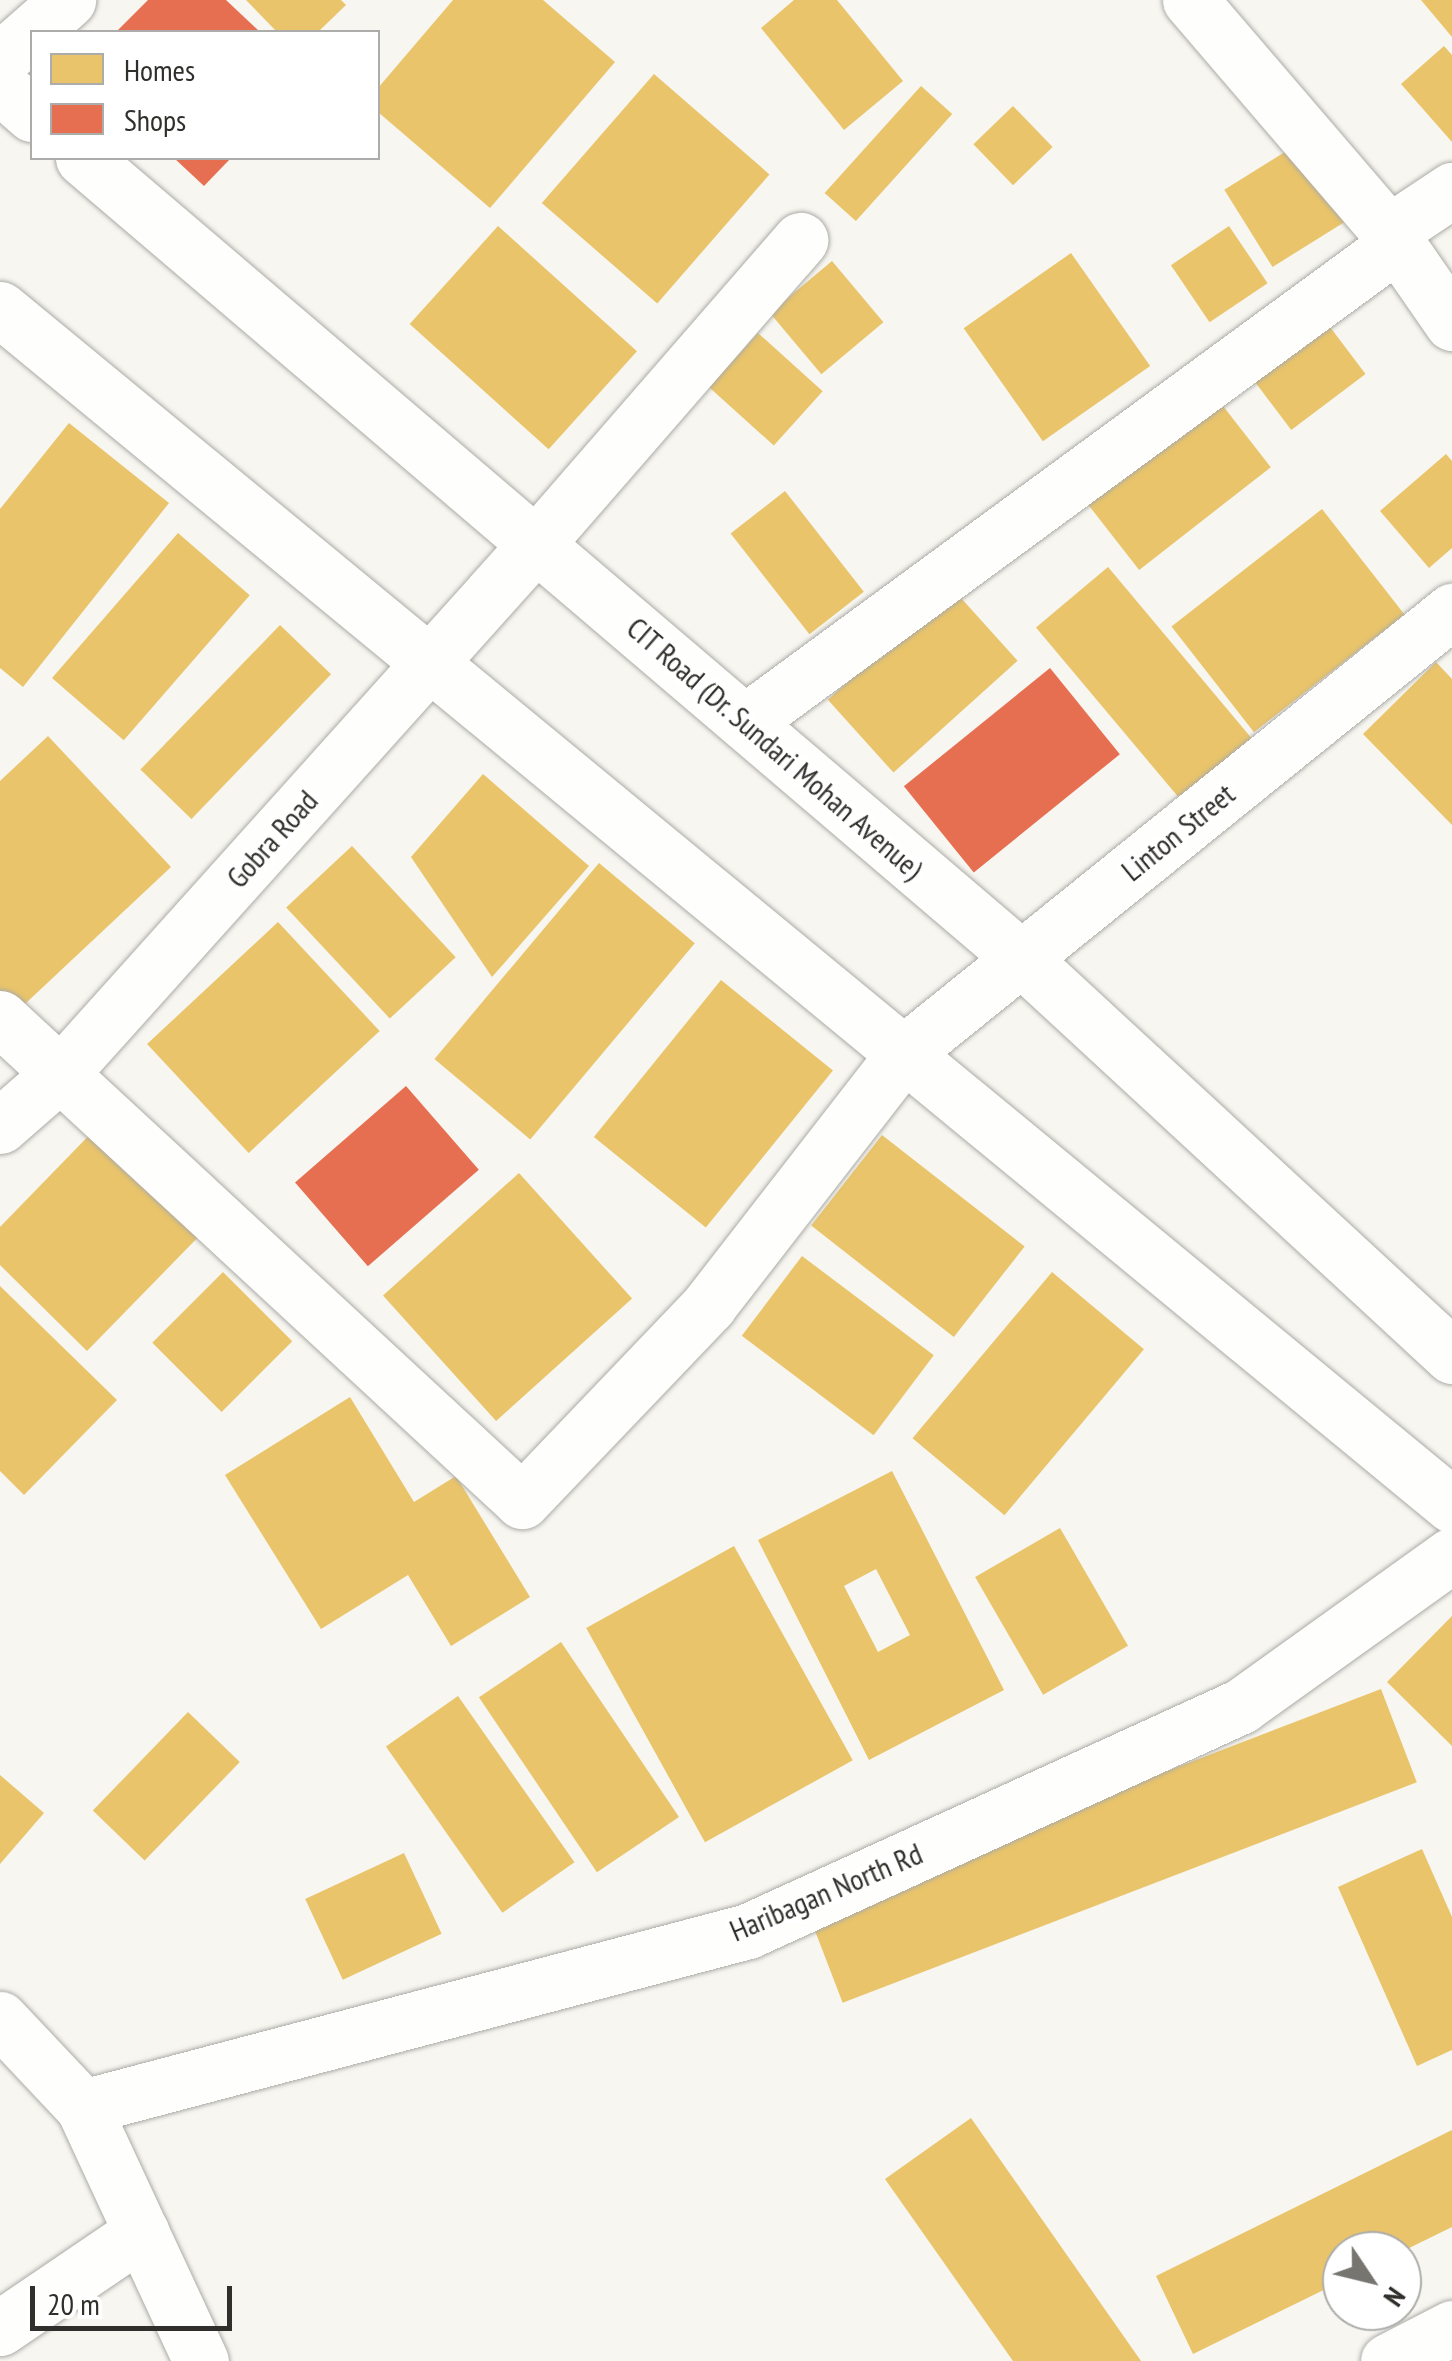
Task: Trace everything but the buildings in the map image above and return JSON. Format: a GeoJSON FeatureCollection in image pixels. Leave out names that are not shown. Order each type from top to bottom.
{"type":"FeatureCollection","features":[{"type":"Feature","properties":{"kind":"street"},"geometry":{"type":"LineString","coordinates":[[34,30],[68,0]]}},
{"type":"Feature","properties":{"kind":"street"},"geometry":{"type":"LineString","coordinates":[[1190,0],[1393,238],[1452,324]]}},
{"type":"Feature","properties":{"kind":"street"},"geometry":{"type":"LineString","coordinates":[[0,60],[30,34]]}},
{"type":"Feature","properties":{"kind":"street"},"geometry":{"type":"LineString","coordinates":[[0,86],[30,112]]}},
{"type":"Feature","properties":{"kind":"street","name":"CIT Road (Dr. Sundari Mohan Avenue)"},"geometry":{"type":"LineString","coordinates":[[86,160],[1021,958],[1452,1356]]}},
{"type":"Feature","properties":{"kind":"street"},"geometry":{"type":"LineString","coordinates":[[745,722],[1452,190]]}},
{"type":"Feature","properties":{"kind":"street","name":"Gobra Road"},"geometry":{"type":"LineString","coordinates":[[0,1126],[62,1072],[430,664],[800,240]]}},
{"type":"Feature","properties":{"kind":"street"},"geometry":{"type":"LineString","coordinates":[[0,308],[1452,1505]]}},
{"type":"Feature","properties":{"kind":"street","name":"Linton Street"},"geometry":{"type":"LineString","coordinates":[[905,1052],[1452,611]]}},
{"type":"Feature","properties":{"kind":"street"},"geometry":{"type":"LineString","coordinates":[[0,1018],[522,1501],[709,1304],[905,1052]]}},
{"type":"Feature","properties":{"kind":"street","name":"Haribagan North Rd"},"geometry":{"type":"LineString","coordinates":[[84,2106],[748,1931],[1241,1706],[1452,1555]]}},
{"type":"Feature","properties":{"kind":"street"},"geometry":{"type":"LineString","coordinates":[[0,2019],[84,2106],[202,2361]]}},
{"type":"Feature","properties":{"kind":"street"},"geometry":{"type":"LineString","coordinates":[[0,2328],[141,2232]]}},
{"type":"Feature","properties":{"kind":"street"},"geometry":{"type":"LineString","coordinates":[[1388,2361],[1452,2328]]}}]}
